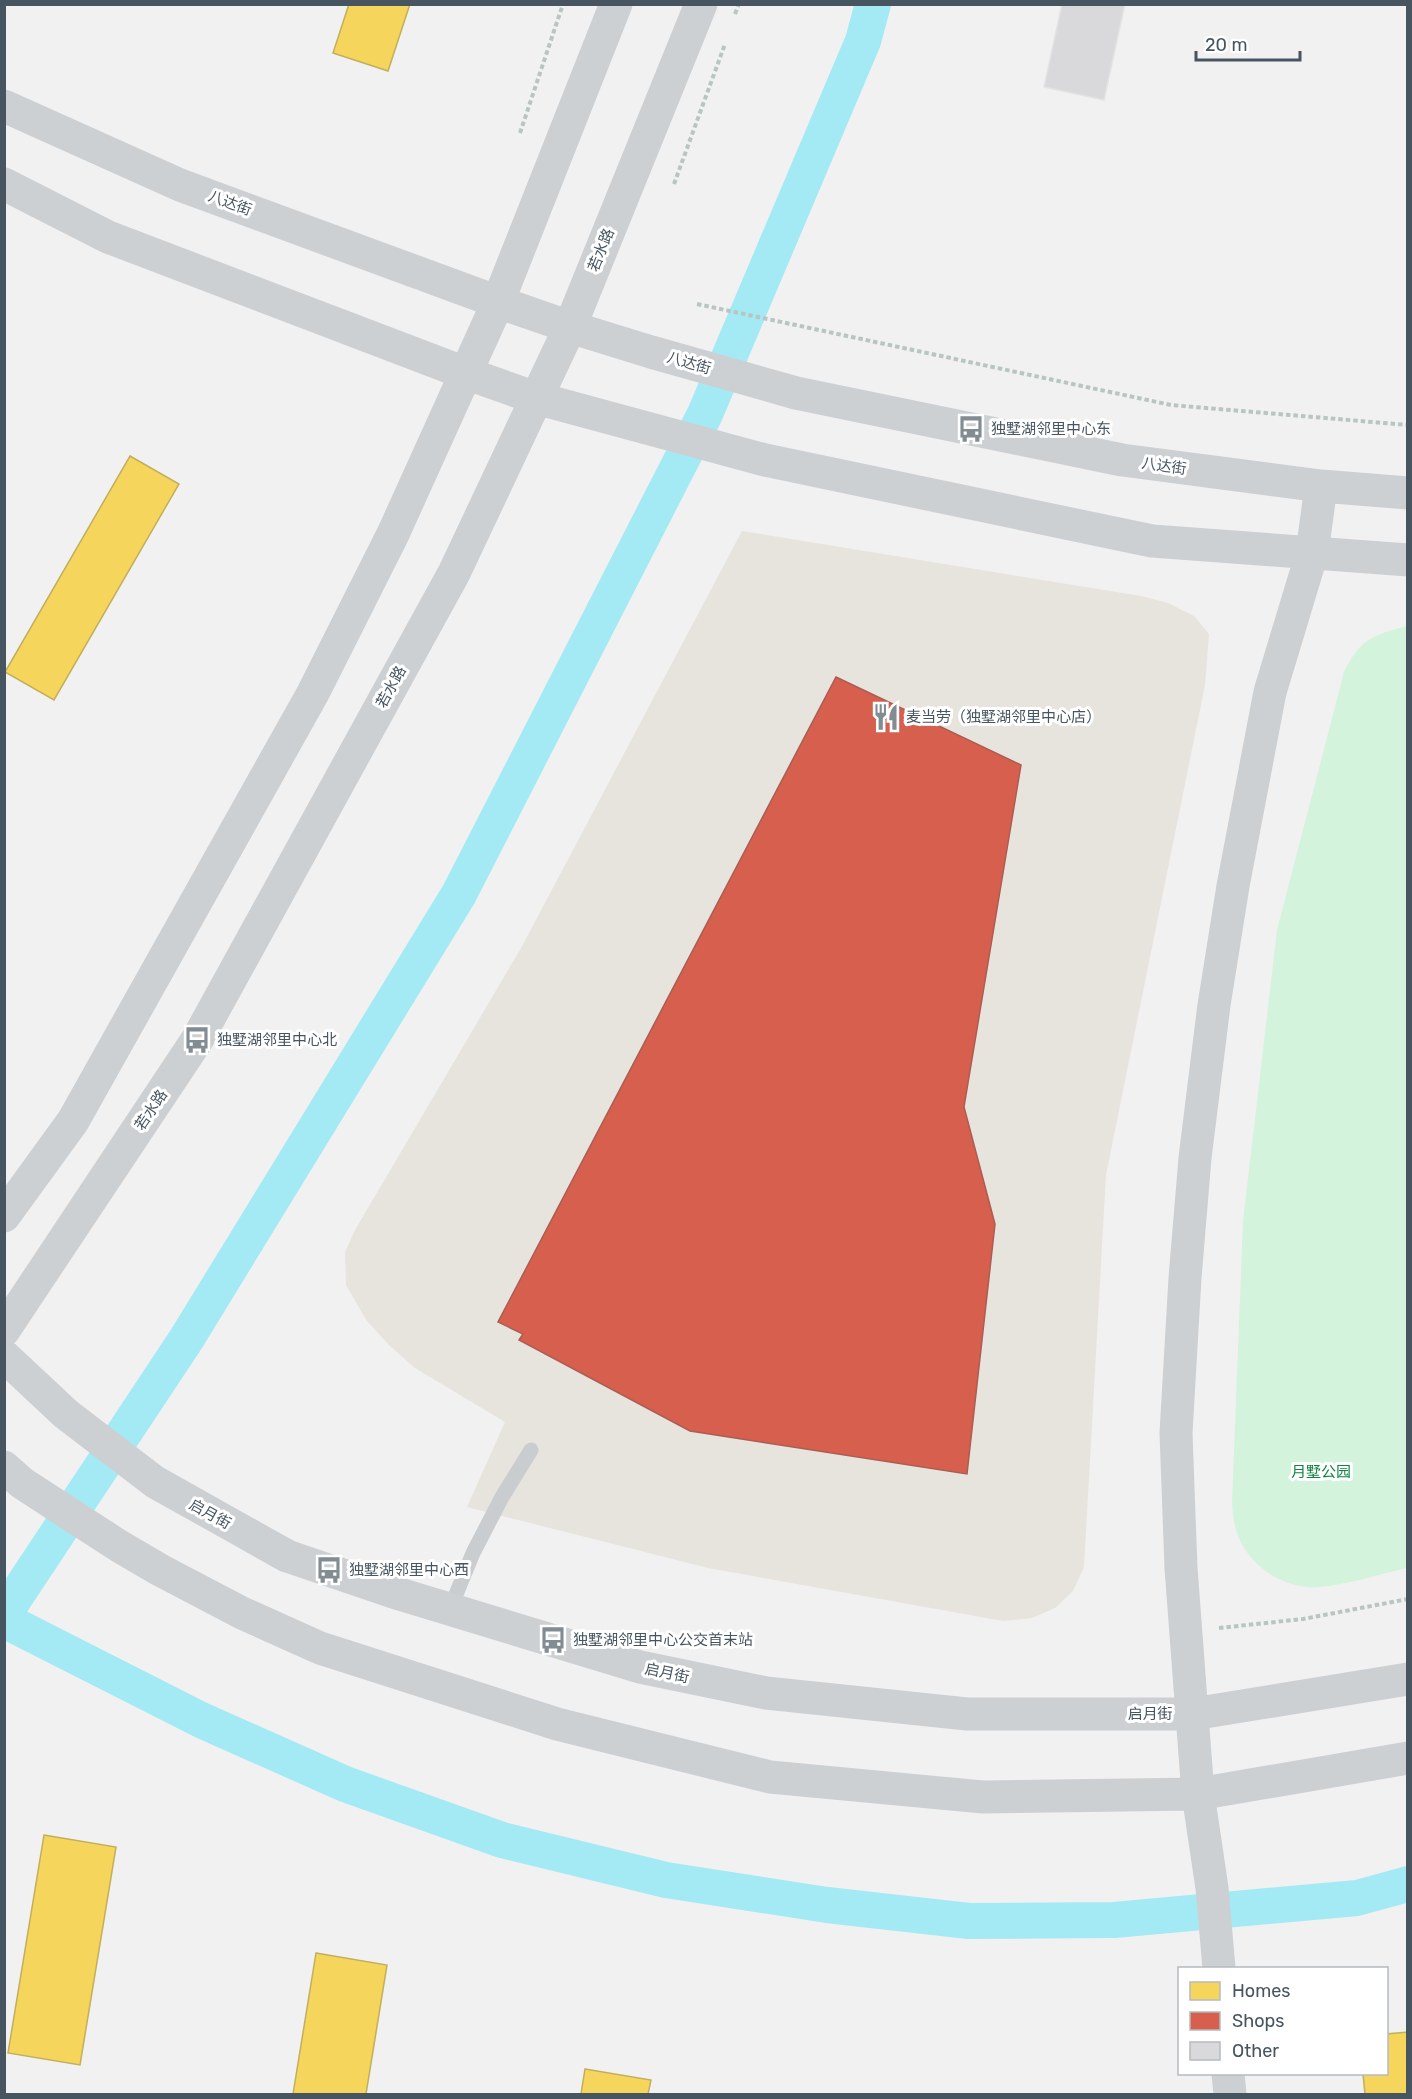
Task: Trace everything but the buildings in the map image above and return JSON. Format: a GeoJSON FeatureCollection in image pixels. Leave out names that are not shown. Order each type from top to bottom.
{"type":"FeatureCollection","features":[{"type":"Feature","properties":{"kind":"street"},"geometry":{"type":"LineString","coordinates":[[4,1216],[73,1120],[313,693],[393,534],[498,302],[616,4]]}},
{"type":"Feature","properties":{"kind":"street","name":"若水路"},"geometry":{"type":"LineString","coordinates":[[4,1330],[197,1040],[454,573],[570,327],[701,4]]}},
{"type":"Feature","properties":{"kind":"street","name":"八达街"},"geometry":{"type":"LineString","coordinates":[[4,106],[180,184],[498,302],[651,352],[796,393],[1122,460],[1321,486],[1407,493]]}},
{"type":"Feature","properties":{"kind":"street"},"geometry":{"type":"LineString","coordinates":[[4,184],[108,237],[465,373],[536,398],[765,460],[1152,541],[1407,560]]}},
{"type":"Feature","properties":{"kind":"street"},"geometry":{"type":"LineString","coordinates":[[1219,1967],[1212,1888],[1198,1794],[1181,1568],[1176,1433],[1185,1278],[1195,1158],[1214,1005],[1233,886],[1270,692],[1312,553],[1321,486]]}},
{"type":"Feature","properties":{"kind":"street","name":"启月街"},"geometry":{"type":"LineString","coordinates":[[4,1356],[66,1414],[155,1482],[287,1556],[639,1667],[766,1693],[967,1714],[1193,1714],[1407,1679]]}},
{"type":"Feature","properties":{"kind":"street"},"geometry":{"type":"LineString","coordinates":[[13,1475],[119,1546],[231,1608],[320,1648],[557,1724],[770,1777],[983,1797],[1198,1794],[1407,1758]]}},
{"type":"Feature","properties":{"kind":"street"},"geometry":{"type":"LineString","coordinates":[[1228,2075],[1230,2094]]}},
{"type":"Feature","properties":{"kind":"lane"},"geometry":{"type":"LineString","coordinates":[[450,1609],[473,1553],[502,1497],[531,1450]]}},
{"type":"Feature","properties":{"kind":"path"},"geometry":{"type":"LineString","coordinates":[[520,133],[563,4]]}},
{"type":"Feature","properties":{"kind":"path"},"geometry":{"type":"LineString","coordinates":[[735,16],[739,4]]}},
{"type":"Feature","properties":{"kind":"path"},"geometry":{"type":"LineString","coordinates":[[674,184],[727,38]]}},
{"type":"Feature","properties":{"kind":"path"},"geometry":{"type":"LineString","coordinates":[[697,304],[1170,405],[1407,425]]}},
{"type":"Feature","properties":{"kind":"path"},"geometry":{"type":"LineString","coordinates":[[1186,1632],[1303,1619],[1407,1599]]}},
{"type":"Feature","properties":{"kind":"shaded area"},"geometry":{"type":"Polygon","coordinates":[[[742,531],[1141,596],[1168,603],[1194,616],[1209,634],[1205,685],[1106,1175],[1084,1567],[1073,1591],[1055,1608],[1032,1618],[1003,1621],[708,1568],[467,1507],[505,1422],[415,1368],[367,1321],[346,1285],[345,1252],[355,1230],[521,948],[742,531]]]}},
{"type":"Feature","properties":{"kind":"green space","name":"月墅公园"},"geometry":{"type":"Polygon","coordinates":[[[1407,626],[1407,1568],[1344,1583],[1308,1587],[1285,1582],[1263,1569],[1247,1552],[1234,1524],[1232,1503],[1243,1221],[1277,930],[1344,672],[1362,645],[1385,632],[1407,626]]]}},
{"type":"Feature","properties":{"kind":"waterway"},"geometry":{"type":"LineString","coordinates":[[4,1614],[187,1338],[459,894],[705,414],[863,41],[873,4]]}},
{"type":"Feature","properties":{"kind":"waterway"},"geometry":{"type":"LineString","coordinates":[[4,1620],[201,1720],[345,1784],[502,1840],[666,1880],[827,1905],[969,1921],[1114,1920],[1357,1898],[1408,1884]]}},
{"type":"Feature","properties":{"kind":"place","name":"独墅湖邻里中心东"},"geometry":{"type":"Point","coordinates":[971,429]}},
{"type":"Feature","properties":{"kind":"place","name":"麦当劳（独墅湖邻里中心店）"},"geometry":{"type":"Point","coordinates":[886,717]}},
{"type":"Feature","properties":{"kind":"place","name":"独墅湖邻里中心北"},"geometry":{"type":"Point","coordinates":[197,1040]}},
{"type":"Feature","properties":{"kind":"place","name":"独墅湖邻里中心西"},"geometry":{"type":"Point","coordinates":[329,1570]}},
{"type":"Feature","properties":{"kind":"place","name":"独墅湖邻里中心公交首末站"},"geometry":{"type":"Point","coordinates":[553,1640]}}]}
